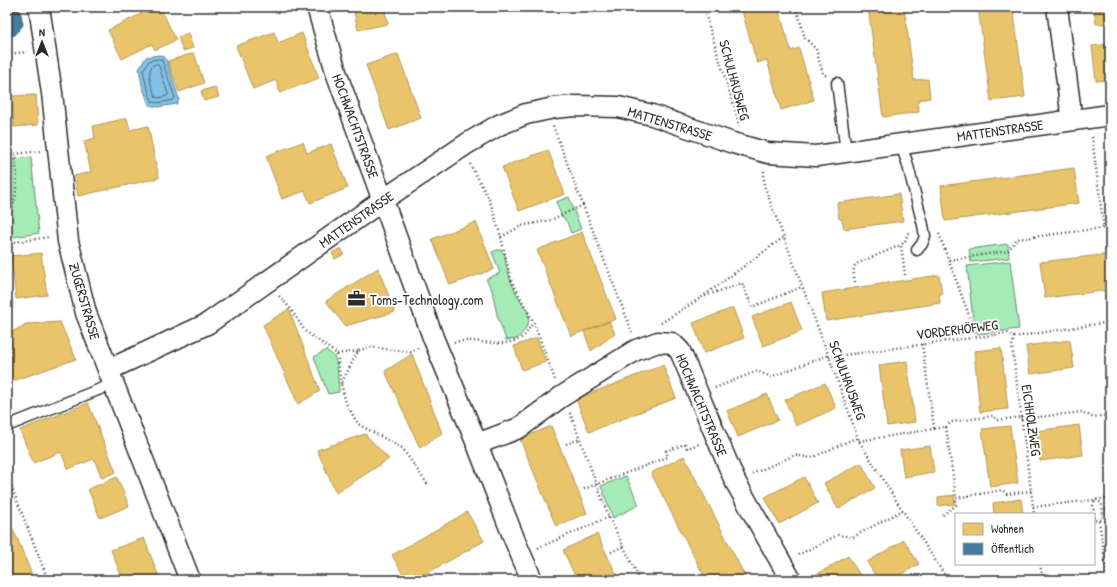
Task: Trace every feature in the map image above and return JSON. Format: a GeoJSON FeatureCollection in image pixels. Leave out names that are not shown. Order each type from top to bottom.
{"type":"FeatureCollection","features":[{"type":"Feature","properties":{"kind":"street","name":"ZUGERSTRASSE"},"geometry":{"type":"LineString","coordinates":[[39,7],[52,93],[68,241],[86,313],[190,580]]}},
{"type":"Feature","properties":{"kind":"street","name":"HOCHWACHTSTRASSE"},"geometry":{"type":"LineString","coordinates":[[317,7],[337,75],[435,343],[532,580]]}},
{"type":"Feature","properties":{"kind":"street"},"geometry":{"type":"LineString","coordinates":[[1056,7],[1072,120]]}},
{"type":"Feature","properties":{"kind":"street","name":"MATTENSTRASSE"},"geometry":{"type":"LineString","coordinates":[[110,377],[207,324],[383,200],[468,143],[499,125],[526,114],[556,120],[575,106],[618,107],[652,115],[733,143],[768,153],[816,156],[1110,115]]}},
{"type":"Feature","properties":{"kind":"street","name":"HOCHWACHTSTRASSE"},"geometry":{"type":"LineString","coordinates":[[476,444],[519,428],[635,345],[658,342],[672,343],[680,351],[735,481],[787,572]]}},
{"type":"Feature","properties":{"kind":"lane"},"geometry":{"type":"LineString","coordinates":[[837,83],[846,152]]}},
{"type":"Feature","properties":{"kind":"lane"},"geometry":{"type":"LineString","coordinates":[[901,145],[907,162],[925,236],[922,244],[917,250]]}},
{"type":"Feature","properties":{"kind":"lane"},"geometry":{"type":"LineString","coordinates":[[7,426],[110,377]]}},
{"type":"Feature","properties":{"kind":"path"},"geometry":{"type":"LineString","coordinates":[[626,7],[705,9]]}},
{"type":"Feature","properties":{"kind":"path"},"geometry":{"type":"LineString","coordinates":[[796,7],[805,38],[816,49],[823,74],[837,83]]}},
{"type":"Feature","properties":{"kind":"path","name":"SCHULHAUSWEG"},"geometry":{"type":"LineString","coordinates":[[705,9],[737,116],[739,126],[733,143]]}},
{"type":"Feature","properties":{"kind":"path"},"geometry":{"type":"LineString","coordinates":[[7,118],[9,154],[57,149]]}},
{"type":"Feature","properties":{"kind":"path"},"geometry":{"type":"LineString","coordinates":[[547,128],[556,120],[582,205],[635,345]]}},
{"type":"Feature","properties":{"kind":"path"},"geometry":{"type":"LineString","coordinates":[[1092,137],[1106,246]]}},
{"type":"Feature","properties":{"kind":"path"},"geometry":{"type":"LineString","coordinates":[[7,223],[15,199],[17,176],[15,154]]}},
{"type":"Feature","properties":{"kind":"path"},"geometry":{"type":"LineString","coordinates":[[464,168],[476,160]]}},
{"type":"Feature","properties":{"kind":"path"},"geometry":{"type":"LineString","coordinates":[[470,164],[490,201],[501,237],[511,280],[534,323],[561,397],[567,403],[609,517],[640,580]]}},
{"type":"Feature","properties":{"kind":"path","name":"SCHULHAUSWEG"},"geometry":{"type":"LineString","coordinates":[[757,168],[764,170],[764,184],[859,439],[948,580]]}},
{"type":"Feature","properties":{"kind":"path"},"geometry":{"type":"LineString","coordinates":[[501,237],[521,226],[551,220],[582,205]]}},
{"type":"Feature","properties":{"kind":"path"},"geometry":{"type":"LineString","coordinates":[[949,260],[1008,251],[1016,240],[1110,227]]}},
{"type":"Feature","properties":{"kind":"path"},"geometry":{"type":"LineString","coordinates":[[7,243],[50,237],[68,241]]}},
{"type":"Feature","properties":{"kind":"path"},"geometry":{"type":"LineString","coordinates":[[660,324],[702,297],[784,238]]}},
{"type":"Feature","properties":{"kind":"path"},"geometry":{"type":"LineString","coordinates":[[941,240],[976,337]]}},
{"type":"Feature","properties":{"kind":"path"},"geometry":{"type":"LineString","coordinates":[[855,282],[854,267],[856,264],[901,245]]}},
{"type":"Feature","properties":{"kind":"path"},"geometry":{"type":"LineString","coordinates":[[702,297],[742,283],[752,307],[802,287]]}},
{"type":"Feature","properties":{"kind":"path"},"geometry":{"type":"LineString","coordinates":[[276,293],[290,308],[305,331],[337,354],[358,351],[369,347],[411,352],[435,343],[460,341],[492,343],[511,342],[524,335],[534,323]]}},
{"type":"Feature","properties":{"kind":"path","name":"VORDERHÖFWEG"},"geometry":{"type":"LineString","coordinates":[[724,384],[757,372],[771,377],[829,356],[1008,333],[1014,336],[1110,322]]}},
{"type":"Feature","properties":{"kind":"path"},"geometry":{"type":"LineString","coordinates":[[973,326],[991,324]]}},
{"type":"Feature","properties":{"kind":"path","name":"EICHHOLZWEG"},"geometry":{"type":"LineString","coordinates":[[1014,336],[1012,346],[1034,513]]}},
{"type":"Feature","properties":{"kind":"path"},"geometry":{"type":"LineString","coordinates":[[922,344],[934,428]]}},
{"type":"Feature","properties":{"kind":"path"},"geometry":{"type":"LineString","coordinates":[[341,384],[358,351]]}},
{"type":"Feature","properties":{"kind":"path"},"geometry":{"type":"LineString","coordinates":[[337,354],[341,384],[346,403],[358,424],[402,448],[428,485]]}},
{"type":"Feature","properties":{"kind":"path"},"geometry":{"type":"LineString","coordinates":[[735,481],[795,455],[811,458],[859,439],[946,427],[951,422],[993,416],[998,420],[1082,412],[1092,417],[1110,415]]}},
{"type":"Feature","properties":{"kind":"path"},"geometry":{"type":"LineString","coordinates":[[943,516],[956,506],[946,427]]}},
{"type":"Feature","properties":{"kind":"path"},"geometry":{"type":"LineString","coordinates":[[584,489],[668,456],[666,451],[685,444],[688,448],[716,437]]}},
{"type":"Feature","properties":{"kind":"path"},"geometry":{"type":"LineString","coordinates":[[566,444],[580,439]]}},
{"type":"Feature","properties":{"kind":"path"},"geometry":{"type":"LineString","coordinates":[[7,475],[48,580]]}},
{"type":"Feature","properties":{"kind":"path"},"geometry":{"type":"LineString","coordinates":[[956,498],[1002,490],[1007,494],[1031,491]]}},
{"type":"Feature","properties":{"kind":"path"},"geometry":{"type":"LineString","coordinates":[[1033,507],[1110,498]]}},
{"type":"Feature","properties":{"kind":"path"},"geometry":{"type":"LineString","coordinates":[[1094,513],[1093,506],[1096,499]]}},
{"type":"Feature","properties":{"kind":"path"},"geometry":{"type":"LineString","coordinates":[[1096,499],[1102,504],[1103,518],[1099,522]]}},
{"type":"Feature","properties":{"kind":"path"},"geometry":{"type":"LineString","coordinates":[[787,572],[838,535],[853,537],[903,510]]}},
{"type":"Feature","properties":{"kind":"path"},"geometry":{"type":"LineString","coordinates":[[521,555],[609,517]]}},
{"type":"Feature","properties":{"kind":"path"},"geometry":{"type":"LineString","coordinates":[[1095,520],[1099,522]]}},
{"type":"Feature","properties":{"kind":"path"},"geometry":{"type":"LineString","coordinates":[[1099,522],[1108,580]]}},
{"type":"Feature","properties":{"kind":"path"},"geometry":{"type":"LineString","coordinates":[[611,552],[624,546]]}},
{"type":"Feature","properties":{"kind":"path"},"geometry":{"type":"LineString","coordinates":[[1040,565],[1043,580]]}},
{"type":"Feature","properties":{"kind":"green space"},"geometry":{"type":"Polygon","coordinates":[[[31,157],[39,233],[7,238],[7,160],[31,157]]]}},
{"type":"Feature","properties":{"kind":"green space"},"geometry":{"type":"Polygon","coordinates":[[[569,197],[581,229],[571,233],[556,202],[569,197]]]}},
{"type":"Feature","properties":{"kind":"green space"},"geometry":{"type":"Polygon","coordinates":[[[1008,244],[1009,258],[971,262],[969,249],[1008,244]]]}},
{"type":"Feature","properties":{"kind":"green space"},"geometry":{"type":"Polygon","coordinates":[[[501,250],[505,255],[506,265],[512,284],[528,312],[529,321],[525,330],[517,339],[506,340],[497,315],[492,290],[486,279],[500,273],[492,252],[501,250]]]}},
{"type":"Feature","properties":{"kind":"green space"},"geometry":{"type":"Polygon","coordinates":[[[1010,261],[1019,329],[978,334],[973,319],[967,266],[1010,261]]]}},
{"type":"Feature","properties":{"kind":"green space"},"geometry":{"type":"Polygon","coordinates":[[[326,350],[334,356],[337,365],[339,392],[328,394],[314,357],[326,350]]]}},
{"type":"Feature","properties":{"kind":"green space"},"geometry":{"type":"Polygon","coordinates":[[[626,476],[639,505],[613,518],[601,486],[626,476]]]}},
{"type":"Feature","properties":{"kind":"water"},"geometry":{"type":"Polygon","coordinates":[[[159,55],[164,56],[167,61],[179,99],[177,104],[158,107],[149,105],[142,85],[139,69],[146,57],[159,55]]]}},
{"type":"Feature","properties":{"kind":"building: Wohnen"},"geometry":{"type":"Polygon","coordinates":[[[145,7],[160,7],[176,40],[155,50],[152,44],[122,59],[108,30],[141,14],[140,9],[145,7]]]}},
{"type":"Feature","properties":{"kind":"building: Wohnen"},"geometry":{"type":"Polygon","coordinates":[[[353,7],[384,7],[388,24],[358,30],[353,7]]]}},
{"type":"Feature","properties":{"kind":"building: Wohnen"},"geometry":{"type":"Polygon","coordinates":[[[756,7],[778,7],[791,51],[799,48],[814,100],[781,110],[767,60],[757,63],[742,11],[756,7]]]}},
{"type":"Feature","properties":{"kind":"building: Wohnen"},"geometry":{"type":"Polygon","coordinates":[[[868,7],[904,7],[914,80],[928,79],[930,98],[918,100],[919,112],[883,117],[868,7]]]}},
{"type":"Feature","properties":{"kind":"building: Wohnen"},"geometry":{"type":"Polygon","coordinates":[[[978,7],[1013,7],[1025,97],[991,101],[978,7]]]}},
{"type":"Feature","properties":{"kind":"building: Wohnen"},"geometry":{"type":"Polygon","coordinates":[[[1094,7],[1110,7],[1110,23],[1096,24],[1094,7]]]}},
{"type":"Feature","properties":{"kind":"building: Wohnen"},"geometry":{"type":"Polygon","coordinates":[[[274,32],[278,43],[302,33],[319,78],[280,93],[276,80],[253,89],[236,46],[274,32]]]}},
{"type":"Feature","properties":{"kind":"building: Wohnen"},"geometry":{"type":"Polygon","coordinates":[[[188,33],[193,48],[183,51],[178,37],[188,33]]]}},
{"type":"Feature","properties":{"kind":"building: Wohnen"},"geometry":{"type":"Polygon","coordinates":[[[1110,44],[1110,80],[1096,81],[1092,46],[1110,44]]]}},
{"type":"Feature","properties":{"kind":"building: Wohnen"},"geometry":{"type":"Polygon","coordinates":[[[194,53],[204,83],[179,92],[168,61],[194,53]]]}},
{"type":"Feature","properties":{"kind":"building: Wohnen"},"geometry":{"type":"Polygon","coordinates":[[[398,54],[421,118],[389,130],[366,65],[398,54]]]}},
{"type":"Feature","properties":{"kind":"building: Wohnen"},"geometry":{"type":"Polygon","coordinates":[[[215,87],[219,97],[204,101],[201,91],[215,87]]]}},
{"type":"Feature","properties":{"kind":"building: Wohnen"},"geometry":{"type":"Polygon","coordinates":[[[36,95],[38,125],[14,127],[12,96],[36,95]]]}},
{"type":"Feature","properties":{"kind":"building: Wohnen"},"geometry":{"type":"Polygon","coordinates":[[[127,118],[130,130],[148,126],[159,178],[78,196],[74,176],[91,172],[84,141],[95,138],[93,126],[127,118]]]}},
{"type":"Feature","properties":{"kind":"building: Wohnen"},"geometry":{"type":"Polygon","coordinates":[[[303,142],[307,153],[331,144],[348,188],[310,203],[305,191],[282,199],[266,156],[303,142]]]}},
{"type":"Feature","properties":{"kind":"building: Wohnen"},"geometry":{"type":"Polygon","coordinates":[[[548,150],[565,194],[519,211],[502,167],[548,150]]]}},
{"type":"Feature","properties":{"kind":"building: Wohnen"},"geometry":{"type":"Polygon","coordinates":[[[1074,168],[1079,203],[945,221],[941,186],[1074,168]]]}},
{"type":"Feature","properties":{"kind":"building: Wohnen"},"geometry":{"type":"Polygon","coordinates":[[[899,194],[903,221],[844,229],[842,219],[839,219],[837,203],[899,194]]]}},
{"type":"Feature","properties":{"kind":"building: Wohnen"},"geometry":{"type":"Polygon","coordinates":[[[476,222],[494,269],[450,285],[432,239],[476,222]]]}},
{"type":"Feature","properties":{"kind":"building: Wohnen"},"geometry":{"type":"Polygon","coordinates":[[[582,232],[616,319],[571,336],[537,250],[582,232]]]}},
{"type":"Feature","properties":{"kind":"building: Wohnen"},"geometry":{"type":"Polygon","coordinates":[[[341,248],[344,254],[335,259],[332,253],[341,248]]]}},
{"type":"Feature","properties":{"kind":"building: Wohnen"},"geometry":{"type":"Polygon","coordinates":[[[41,253],[47,295],[16,299],[11,256],[41,253]]]}},
{"type":"Feature","properties":{"kind":"building: Wohnen"},"geometry":{"type":"Polygon","coordinates":[[[1110,254],[1110,290],[1045,298],[1040,262],[1110,254]]]}},
{"type":"Feature","properties":{"kind":"building: Wohnen"},"geometry":{"type":"Polygon","coordinates":[[[378,268],[395,312],[345,326],[326,301],[378,268]]]}},
{"type":"Feature","properties":{"kind":"building: Wohnen"},"geometry":{"type":"Polygon","coordinates":[[[939,275],[942,294],[939,294],[940,303],[826,321],[822,293],[939,275]]]}},
{"type":"Feature","properties":{"kind":"building: Wohnen"},"geometry":{"type":"Polygon","coordinates":[[[791,302],[802,331],[763,346],[752,317],[791,302]]]}},
{"type":"Feature","properties":{"kind":"building: Wohnen"},"geometry":{"type":"Polygon","coordinates":[[[733,308],[744,338],[704,353],[693,323],[733,308]]]}},
{"type":"Feature","properties":{"kind":"building: Wohnen"},"geometry":{"type":"Polygon","coordinates":[[[289,309],[320,391],[298,404],[263,325],[289,309]]]}},
{"type":"Feature","properties":{"kind":"building: Wohnen"},"geometry":{"type":"Polygon","coordinates":[[[609,321],[615,334],[591,351],[584,331],[609,321]]]}},
{"type":"Feature","properties":{"kind":"building: Wohnen"},"geometry":{"type":"Polygon","coordinates":[[[60,322],[76,359],[10,382],[7,372],[7,335],[26,324],[60,322]]]}},
{"type":"Feature","properties":{"kind":"building: Wohnen"},"geometry":{"type":"Polygon","coordinates":[[[537,338],[546,362],[522,370],[514,346],[537,338]]]}},
{"type":"Feature","properties":{"kind":"building: Wohnen"},"geometry":{"type":"Polygon","coordinates":[[[1070,340],[1074,368],[1030,374],[1026,346],[1070,340]]]}},
{"type":"Feature","properties":{"kind":"building: Wohnen"},"geometry":{"type":"Polygon","coordinates":[[[1001,348],[1008,409],[980,412],[974,351],[1001,348]]]}},
{"type":"Feature","properties":{"kind":"building: Wohnen"},"geometry":{"type":"Polygon","coordinates":[[[412,354],[442,433],[420,448],[385,371],[412,354]]]}},
{"type":"Feature","properties":{"kind":"building: Wohnen"},"geometry":{"type":"Polygon","coordinates":[[[907,361],[915,422],[887,426],[879,365],[907,361]]]}},
{"type":"Feature","properties":{"kind":"building: Wohnen"},"geometry":{"type":"Polygon","coordinates":[[[663,365],[676,398],[589,432],[576,399],[663,365]]]}},
{"type":"Feature","properties":{"kind":"building: Wohnen"},"geometry":{"type":"Polygon","coordinates":[[[825,383],[836,408],[796,426],[785,400],[825,383]]]}},
{"type":"Feature","properties":{"kind":"building: Wohnen"},"geometry":{"type":"Polygon","coordinates":[[[767,394],[778,420],[738,437],[727,411],[767,394]]]}},
{"type":"Feature","properties":{"kind":"building: Wohnen"},"geometry":{"type":"Polygon","coordinates":[[[88,403],[116,472],[102,478],[94,459],[68,469],[61,452],[33,463],[20,430],[88,403]]]}},
{"type":"Feature","properties":{"kind":"building: Wohnen"},"geometry":{"type":"Polygon","coordinates":[[[1079,425],[1083,455],[1040,461],[1036,431],[1079,425]]]}},
{"type":"Feature","properties":{"kind":"building: Wohnen"},"geometry":{"type":"Polygon","coordinates":[[[551,426],[587,513],[556,526],[520,439],[551,426]]]}},
{"type":"Feature","properties":{"kind":"building: Wohnen"},"geometry":{"type":"Polygon","coordinates":[[[1010,426],[1018,483],[990,487],[982,429],[1010,426]]]}},
{"type":"Feature","properties":{"kind":"building: Wohnen"},"geometry":{"type":"Polygon","coordinates":[[[365,434],[389,459],[336,493],[317,450],[365,434]]]}},
{"type":"Feature","properties":{"kind":"building: Wohnen"},"geometry":{"type":"Polygon","coordinates":[[[930,446],[934,472],[904,477],[900,450],[930,446]]]}},
{"type":"Feature","properties":{"kind":"building: Wohnen"},"geometry":{"type":"Polygon","coordinates":[[[684,456],[747,580],[706,580],[651,473],[684,456]]]}},
{"type":"Feature","properties":{"kind":"building: Wohnen"},"geometry":{"type":"Polygon","coordinates":[[[861,463],[875,488],[838,509],[824,483],[861,463]]]}},
{"type":"Feature","properties":{"kind":"building: Wohnen"},"geometry":{"type":"Polygon","coordinates":[[[117,477],[129,506],[100,518],[88,489],[117,477]]]}},
{"type":"Feature","properties":{"kind":"building: Wohnen"},"geometry":{"type":"Polygon","coordinates":[[[804,477],[818,503],[779,524],[765,497],[804,477]]]}},
{"type":"Feature","properties":{"kind":"building: Wohnen"},"geometry":{"type":"Polygon","coordinates":[[[954,495],[955,504],[938,506],[938,497],[954,495]]]}},
{"type":"Feature","properties":{"kind":"building: Wohnen"},"geometry":{"type":"Polygon","coordinates":[[[1021,499],[1023,513],[994,513],[993,503],[1021,499]]]}},
{"type":"Feature","properties":{"kind":"building: Wohnen"},"geometry":{"type":"Polygon","coordinates":[[[1105,508],[1110,508],[1109,538],[1105,508]]]}},
{"type":"Feature","properties":{"kind":"building: Wohnen"},"geometry":{"type":"Polygon","coordinates":[[[467,512],[484,541],[415,580],[406,580],[392,555],[467,512]]]}},
{"type":"Feature","properties":{"kind":"building: Wohnen"},"geometry":{"type":"Polygon","coordinates":[[[13,529],[34,580],[7,580],[7,532],[13,529]]]}},
{"type":"Feature","properties":{"kind":"building: Wohnen"},"geometry":{"type":"Polygon","coordinates":[[[597,534],[619,580],[577,580],[563,550],[597,534]]]}},
{"type":"Feature","properties":{"kind":"building: Wohnen"},"geometry":{"type":"Polygon","coordinates":[[[144,538],[160,580],[123,580],[111,550],[144,538]]]}},
{"type":"Feature","properties":{"kind":"building: Wohnen"},"geometry":{"type":"Polygon","coordinates":[[[904,540],[919,564],[891,580],[878,580],[867,562],[904,540]]]}},
{"type":"Feature","properties":{"kind":"building: Wohnen"},"geometry":{"type":"Polygon","coordinates":[[[848,556],[863,580],[812,580],[811,578],[848,556]]]}},
{"type":"Feature","properties":{"kind":"building: Öffentlich"},"geometry":{"type":"Polygon","coordinates":[[[7,7],[17,7],[21,14],[23,25],[15,35],[7,36],[7,7]]]}},
{"type":"Feature","properties":{"kind":"place","name":"Toms-Technology.com"},"geometry":{"type":"Point","coordinates":[357,299]}}]}
